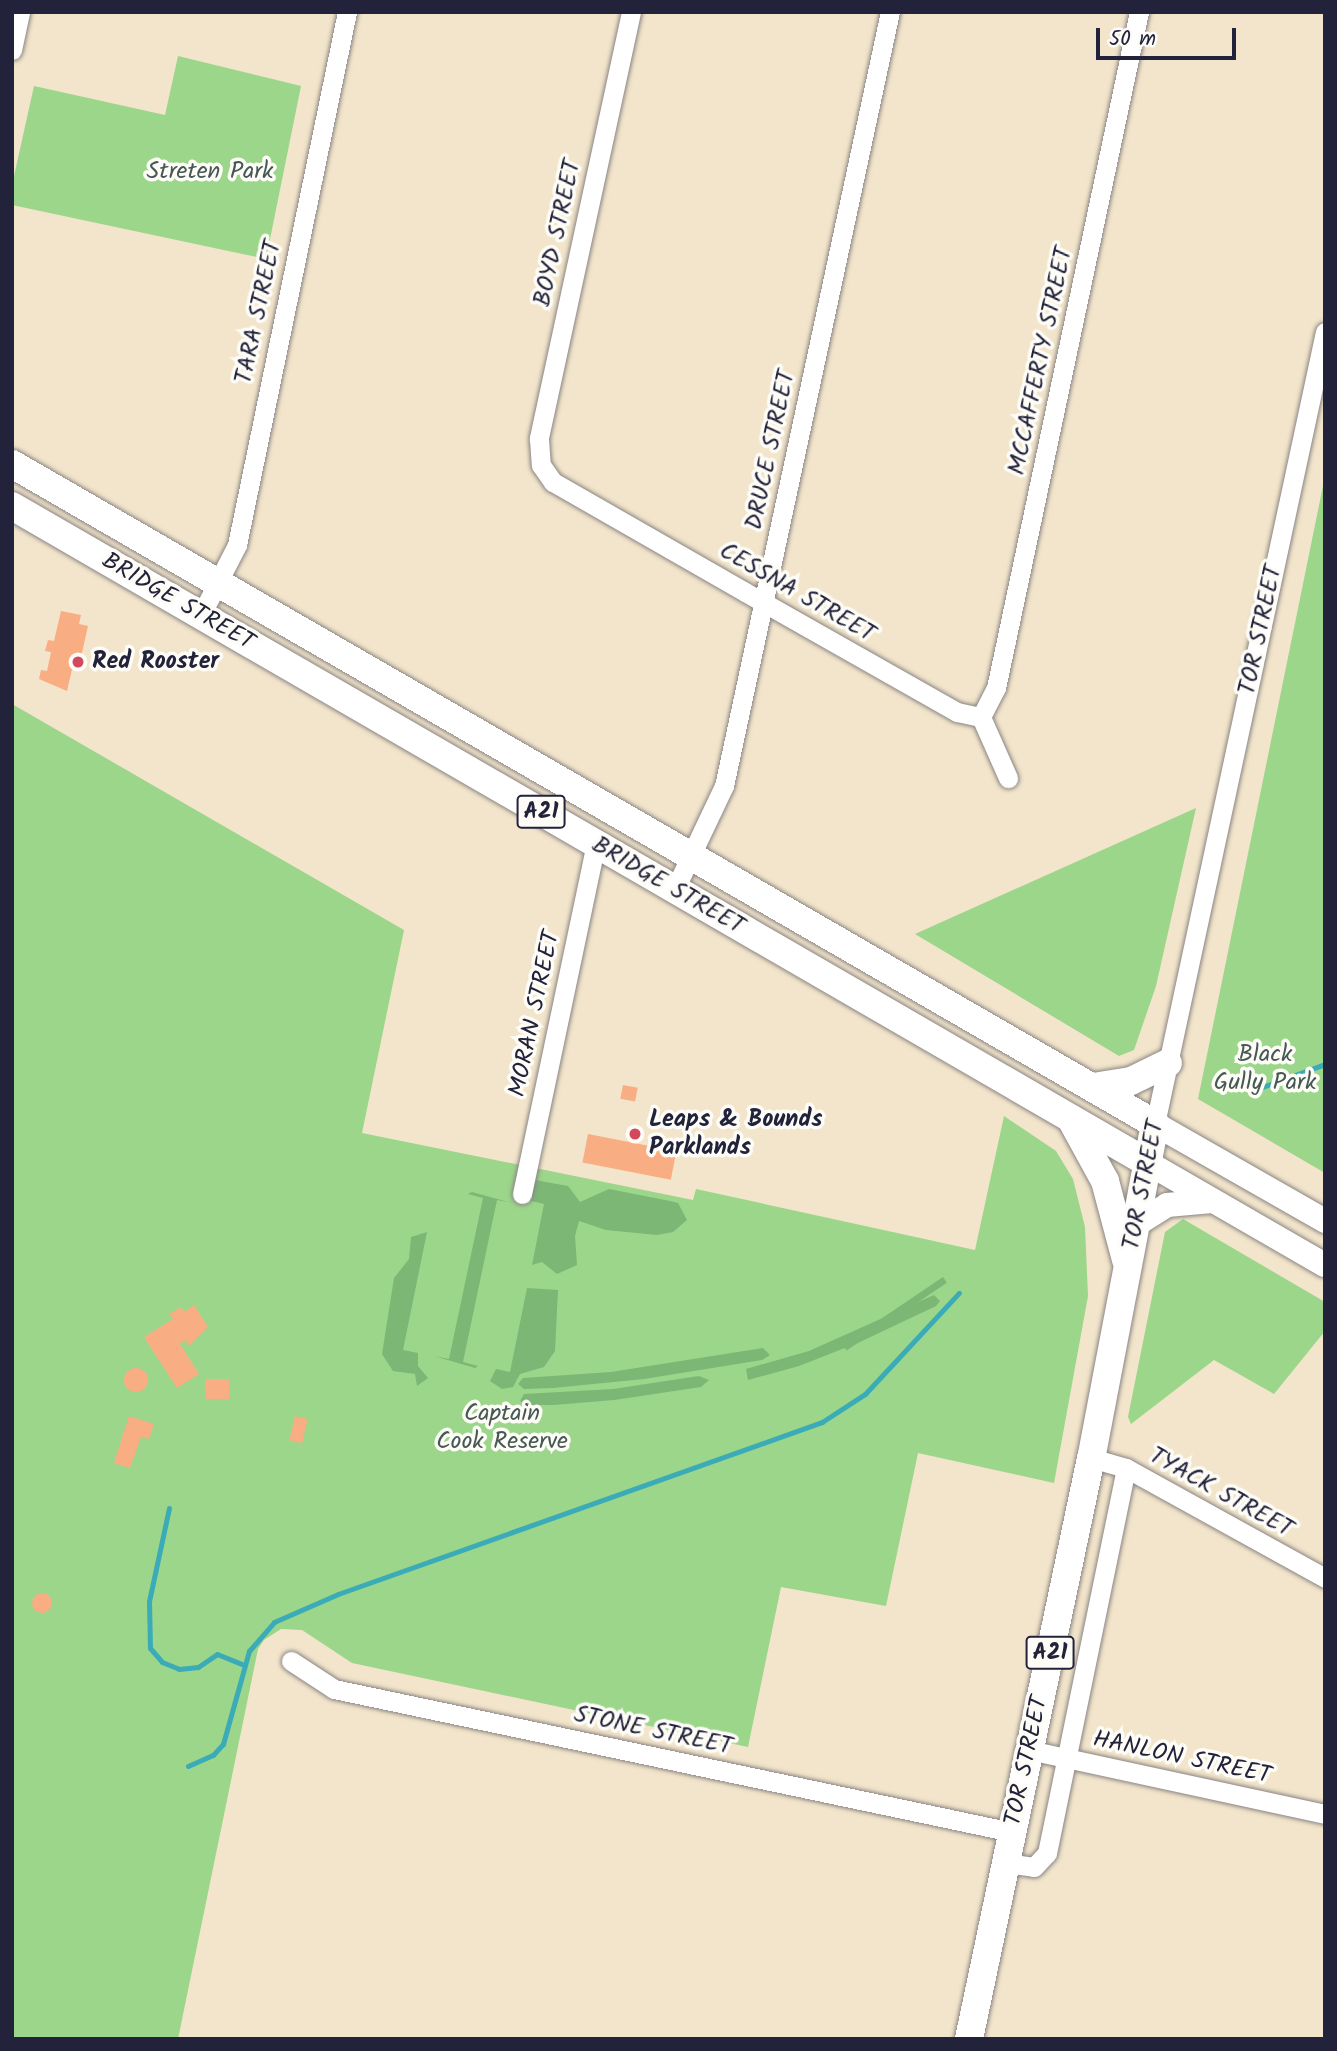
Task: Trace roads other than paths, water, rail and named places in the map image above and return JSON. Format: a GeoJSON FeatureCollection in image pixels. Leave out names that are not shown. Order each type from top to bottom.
{"type":"FeatureCollection","features":[{"type":"Feature","properties":{"kind":"highway","name":"BRIDGE STREET"},"geometry":{"type":"LineString","coordinates":[[12,464],[1155,1124]]}},
{"type":"Feature","properties":{"kind":"highway","name":"BRIDGE STREET"},"geometry":{"type":"LineString","coordinates":[[12,506],[1149,1163]]}},
{"type":"Feature","properties":{"kind":"highway"},"geometry":{"type":"LineString","coordinates":[[1093,1087],[1131,1081],[1168,1063]]}},
{"type":"Feature","properties":{"kind":"highway","name":"A21"},"geometry":{"type":"LineString","coordinates":[[1070,1118],[1105,1181],[1128,1266]]}},
{"type":"Feature","properties":{"kind":"highway","name":"TOR STREET"},"geometry":{"type":"LineString","coordinates":[[969,2039],[1091,1458],[1155,1124]]}},
{"type":"Feature","properties":{"kind":"main road","name":"BRIDGE STREET"},"geometry":{"type":"LineString","coordinates":[[1155,1124],[1325,1221]]}},
{"type":"Feature","properties":{"kind":"main road","name":"BRIDGE STREET"},"geometry":{"type":"LineString","coordinates":[[1149,1163],[1325,1265]]}},
{"type":"Feature","properties":{"kind":"main road"},"geometry":{"type":"LineString","coordinates":[[1137,1224],[1172,1204],[1212,1201]]}},
{"type":"Feature","properties":{"kind":"street"},"geometry":{"type":"LineString","coordinates":[[12,50],[20,12]]}},
{"type":"Feature","properties":{"kind":"street","name":"TARA STREET"},"geometry":{"type":"LineString","coordinates":[[201,615],[237,545],[347,12]]}},
{"type":"Feature","properties":{"kind":"street","name":"BOYD STREET"},"geometry":{"type":"LineString","coordinates":[[541,465],[539,439],[631,12]]}},
{"type":"Feature","properties":{"kind":"street","name":"DRUCE STREET"},"geometry":{"type":"LineString","coordinates":[[675,889],[694,856],[724,786],[890,12]]}},
{"type":"Feature","properties":{"kind":"street","name":"MCCAFFERTY STREET"},"geometry":{"type":"LineString","coordinates":[[981,717],[996,688],[1139,12]]}},
{"type":"Feature","properties":{"kind":"street","name":"TOR STREET"},"geometry":{"type":"LineString","coordinates":[[1155,1124],[1315,425],[1325,332]]}},
{"type":"Feature","properties":{"kind":"street","name":"CESSNA STREET"},"geometry":{"type":"LineString","coordinates":[[541,465],[553,482],[764,603],[957,712],[981,717]]}},
{"type":"Feature","properties":{"kind":"street"},"geometry":{"type":"LineString","coordinates":[[981,717],[1008,778]]}},
{"type":"Feature","properties":{"kind":"street","name":"MORAN STREET"},"geometry":{"type":"LineString","coordinates":[[522,1194],[596,844]]}},
{"type":"Feature","properties":{"kind":"street","name":"TYACK STREET"},"geometry":{"type":"LineString","coordinates":[[1091,1458],[1126,1468],[1325,1578]]}},
{"type":"Feature","properties":{"kind":"street"},"geometry":{"type":"LineString","coordinates":[[1006,1863],[1034,1867],[1045,1859],[1068,1759],[1126,1468]]}},
{"type":"Feature","properties":{"kind":"street","name":"STONE STREET"},"geometry":{"type":"LineString","coordinates":[[291,1661],[334,1689],[1012,1832]]}},
{"type":"Feature","properties":{"kind":"street","name":"HANLON STREET"},"geometry":{"type":"LineString","coordinates":[[1029,1750],[1325,1814]]}},
{"type":"Feature","properties":{"kind":"waterway"},"geometry":{"type":"LineString","coordinates":[[1254,1090],[1325,1064]]}},
{"type":"Feature","properties":{"kind":"waterway"},"geometry":{"type":"LineString","coordinates":[[188,1766],[213,1755],[223,1744],[249,1651],[274,1622],[338,1594],[822,1422],[865,1394],[959,1293]]}},
{"type":"Feature","properties":{"kind":"waterway"},"geometry":{"type":"LineString","coordinates":[[169,1508],[149,1601],[150,1648],[162,1662],[179,1669],[198,1667],[217,1654],[244,1665]]}},
{"type":"Feature","properties":{"kind":"place","name":"Red Rooster"},"geometry":{"type":"Point","coordinates":[78,662]}},
{"type":"Feature","properties":{"kind":"place","name":"Leaps & Bounds Parklands"},"geometry":{"type":"Point","coordinates":[635,1134]}},
{"type":"Feature","properties":{"kind":"park label","name":"Streten Park"},"geometry":{"type":"Point","coordinates":[210,172]}},
{"type":"Feature","properties":{"kind":"park label","name":"Black Gully Park"},"geometry":{"type":"Point","coordinates":[1265,1069]}},
{"type":"Feature","properties":{"kind":"park label","name":"Captain Cook Reserve"},"geometry":{"type":"Point","coordinates":[502,1428]}}]}
